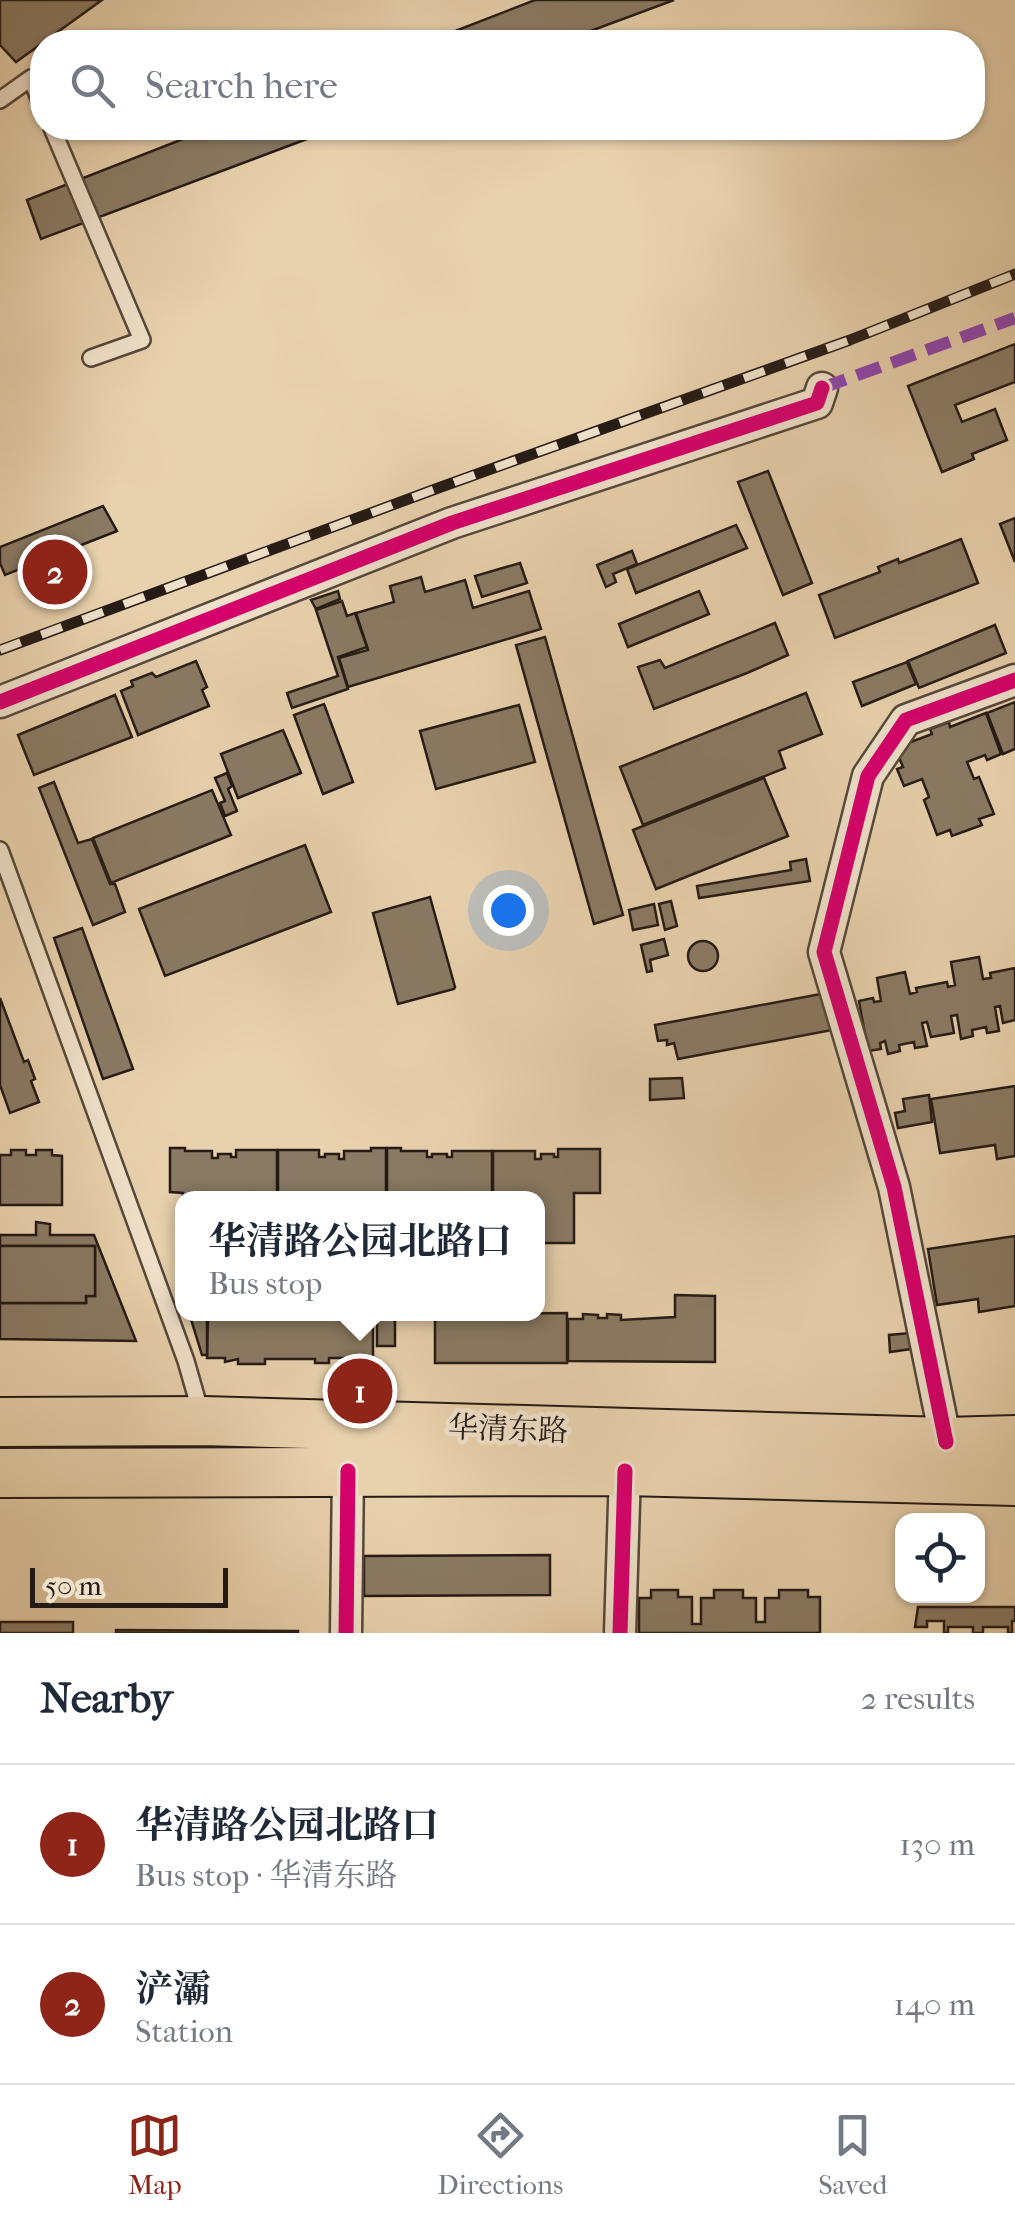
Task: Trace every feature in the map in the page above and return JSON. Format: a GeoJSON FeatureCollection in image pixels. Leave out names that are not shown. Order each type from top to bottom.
{"type":"FeatureCollection","features":[{"type":"Feature","properties":{"kind":"main road","name":"华清东路"},"geometry":{"type":"LineString","coordinates":[[0,1422],[204,1421],[946,1442],[1015,1440]]}},
{"type":"Feature","properties":{"kind":"main road","name":"华清东路"},"geometry":{"type":"LineString","coordinates":[[0,1473],[625,1471],[1015,1481]]}},
{"type":"Feature","properties":{"kind":"street"},"geometry":{"type":"LineString","coordinates":[[0,702],[452,523],[817,403],[822,388]]}},
{"type":"Feature","properties":{"kind":"street"},"geometry":{"type":"LineString","coordinates":[[946,1442],[894,1187],[824,952],[868,776],[906,720],[1015,680]]}},
{"type":"Feature","properties":{"kind":"street"},"geometry":{"type":"LineString","coordinates":[[346,1633],[348,1471]]}},
{"type":"Feature","properties":{"kind":"street"},"geometry":{"type":"LineString","coordinates":[[620,1633],[625,1471]]}},
{"type":"Feature","properties":{"kind":"lane"},"geometry":{"type":"LineString","coordinates":[[0,100],[30,78]]}},
{"type":"Feature","properties":{"kind":"lane"},"geometry":{"type":"LineString","coordinates":[[57,140],[142,340],[91,358]]}},
{"type":"Feature","properties":{"kind":"lane"},"geometry":{"type":"LineString","coordinates":[[0,850],[204,1421]]}},
{"type":"Feature","properties":{"kind":"building"},"geometry":{"type":"Polygon","coordinates":[[[0,0],[102,0],[60,30],[30,30],[30,52],[16,62],[0,45],[0,0]]]}},
{"type":"Feature","properties":{"kind":"building"},"geometry":{"type":"Polygon","coordinates":[[[535,0],[674,0],[593,30],[458,30],[535,0]]]}},
{"type":"Feature","properties":{"kind":"building"},"geometry":{"type":"Polygon","coordinates":[[[180,140],[304,140],[41,239],[27,200],[180,140]]]}},
{"type":"Feature","properties":{"kind":"building"},"geometry":{"type":"Polygon","coordinates":[[[1015,344],[1015,382],[955,405],[962,422],[995,409],[1007,440],[942,472],[908,386],[1015,344]]]}},
{"type":"Feature","properties":{"kind":"building"},"geometry":{"type":"Polygon","coordinates":[[[768,471],[812,583],[783,595],[738,482],[768,471]]]}},
{"type":"Feature","properties":{"kind":"building"},"geometry":{"type":"Polygon","coordinates":[[[103,506],[117,531],[5,575],[0,547],[103,506]]]}},
{"type":"Feature","properties":{"kind":"building"},"geometry":{"type":"Polygon","coordinates":[[[1015,518],[1015,562],[1000,524],[1015,518]]]}},
{"type":"Feature","properties":{"kind":"building"},"geometry":{"type":"Polygon","coordinates":[[[736,525],[747,548],[636,593],[627,569],[736,525]]]}},
{"type":"Feature","properties":{"kind":"building"},"geometry":{"type":"Polygon","coordinates":[[[961,539],[978,583],[835,638],[819,595],[880,572],[878,567],[898,559],[899,563],[961,539]]]}},
{"type":"Feature","properties":{"kind":"building"},"geometry":{"type":"Polygon","coordinates":[[[632,551],[637,564],[613,574],[616,582],[606,587],[597,565],[632,551]]]}},
{"type":"Feature","properties":{"kind":"building"},"geometry":{"type":"Polygon","coordinates":[[[520,563],[527,583],[482,597],[475,576],[520,563]]]}},
{"type":"Feature","properties":{"kind":"building"},"geometry":{"type":"Polygon","coordinates":[[[421,577],[425,592],[465,580],[473,608],[529,591],[541,629],[348,687],[339,658],[368,650],[356,613],[394,602],[390,586],[421,577]]]}},
{"type":"Feature","properties":{"kind":"building"},"geometry":{"type":"Polygon","coordinates":[[[338,591],[340,599],[316,609],[311,600],[338,591]]]}},
{"type":"Feature","properties":{"kind":"building"},"geometry":{"type":"Polygon","coordinates":[[[699,591],[709,614],[628,647],[619,624],[699,591]]]}},
{"type":"Feature","properties":{"kind":"building"},"geometry":{"type":"Polygon","coordinates":[[[342,601],[347,616],[355,613],[367,647],[338,657],[348,689],[292,708],[287,693],[338,676],[316,610],[342,601]]]}},
{"type":"Feature","properties":{"kind":"building"},"geometry":{"type":"Polygon","coordinates":[[[775,623],[788,655],[654,709],[638,667],[660,660],[665,668],[775,623]]]}},
{"type":"Feature","properties":{"kind":"building"},"geometry":{"type":"Polygon","coordinates":[[[995,625],[1006,653],[919,688],[908,661],[995,625]]]}},
{"type":"Feature","properties":{"kind":"building"},"geometry":{"type":"Polygon","coordinates":[[[545,637],[623,915],[594,924],[516,645],[545,637]]]}},
{"type":"Feature","properties":{"kind":"building"},"geometry":{"type":"Polygon","coordinates":[[[196,661],[207,687],[202,690],[209,706],[138,735],[121,691],[133,686],[131,681],[152,673],[156,677],[196,661]]]}},
{"type":"Feature","properties":{"kind":"building"},"geometry":{"type":"Polygon","coordinates":[[[907,662],[916,684],[862,706],[853,682],[907,662]]]}},
{"type":"Feature","properties":{"kind":"building"},"geometry":{"type":"Polygon","coordinates":[[[806,693],[822,734],[779,751],[785,768],[643,825],[620,767],[806,693]]]}},
{"type":"Feature","properties":{"kind":"building"},"geometry":{"type":"Polygon","coordinates":[[[115,695],[132,737],[34,775],[18,735],[115,695]]]}},
{"type":"Feature","properties":{"kind":"building"},"geometry":{"type":"Polygon","coordinates":[[[1015,702],[1015,749],[1003,754],[987,713],[1015,702]]]}},
{"type":"Feature","properties":{"kind":"building"},"geometry":{"type":"Polygon","coordinates":[[[324,704],[353,782],[323,794],[294,715],[324,704]]]}},
{"type":"Feature","properties":{"kind":"building"},"geometry":{"type":"Polygon","coordinates":[[[519,705],[535,762],[436,789],[420,731],[519,705]]]}},
{"type":"Feature","properties":{"kind":"building"},"geometry":{"type":"Polygon","coordinates":[[[986,713],[1001,754],[967,762],[974,779],[979,777],[994,814],[979,819],[982,825],[952,836],[950,830],[937,835],[924,800],[929,797],[922,779],[904,786],[897,769],[903,767],[895,748],[932,734],[930,729],[949,722],[950,727],[986,713]]]}},
{"type":"Feature","properties":{"kind":"building"},"geometry":{"type":"Polygon","coordinates":[[[283,730],[301,773],[238,798],[221,754],[283,730]]]}},
{"type":"Feature","properties":{"kind":"building"},"geometry":{"type":"Polygon","coordinates":[[[227,773],[232,786],[228,789],[237,811],[225,816],[220,803],[225,801],[215,778],[227,773]]]}},
{"type":"Feature","properties":{"kind":"building"},"geometry":{"type":"Polygon","coordinates":[[[764,778],[788,836],[656,889],[633,830],[764,778]]]}},
{"type":"Feature","properties":{"kind":"building"},"geometry":{"type":"Polygon","coordinates":[[[54,782],[78,843],[92,839],[125,912],[93,925],[39,788],[54,782]]]}},
{"type":"Feature","properties":{"kind":"building"},"geometry":{"type":"Polygon","coordinates":[[[212,790],[231,835],[111,883],[93,838],[212,790]]]}},
{"type":"Feature","properties":{"kind":"building"},"geometry":{"type":"Polygon","coordinates":[[[305,845],[331,912],[165,976],[139,909],[305,845]]]}},
{"type":"Feature","properties":{"kind":"building"},"geometry":{"type":"Polygon","coordinates":[[[806,859],[810,881],[699,898],[697,886],[791,870],[790,862],[806,859]]]}},
{"type":"Feature","properties":{"kind":"building"},"geometry":{"type":"Polygon","coordinates":[[[430,897],[455,987],[398,1004],[373,913],[430,897]]]}},
{"type":"Feature","properties":{"kind":"building"},"geometry":{"type":"Polygon","coordinates":[[[671,901],[677,926],[665,930],[659,904],[671,901]]]}},
{"type":"Feature","properties":{"kind":"building"},"geometry":{"type":"Polygon","coordinates":[[[654,904],[658,925],[633,930],[629,910],[654,904]]]}},
{"type":"Feature","properties":{"kind":"building"},"geometry":{"type":"Polygon","coordinates":[[[82,928],[133,1069],[103,1079],[54,938],[82,928]]]}},
{"type":"Feature","properties":{"kind":"building"},"geometry":{"type":"Polygon","coordinates":[[[664,939],[668,955],[650,960],[652,971],[647,972],[641,945],[664,939]]]}},
{"type":"Feature","properties":{"kind":"building"},"geometry":{"type":"Polygon","coordinates":[[[703,941],[714,945],[718,956],[714,967],[703,971],[692,967],[688,956],[692,945],[703,941]]]}},
{"type":"Feature","properties":{"kind":"building"},"geometry":{"type":"Polygon","coordinates":[[[979,957],[983,979],[991,978],[990,973],[1015,968],[1015,1020],[1003,1023],[1000,1006],[995,1007],[999,1031],[987,1033],[986,1027],[972,1030],[973,1036],[961,1039],[957,1015],[951,1016],[954,1033],[931,1037],[927,1022],[922,1023],[927,1046],[915,1048],[914,1042],[899,1045],[900,1051],[888,1054],[885,1041],[880,1043],[881,1049],[868,1051],[859,1001],[881,1001],[877,978],[905,972],[910,994],[917,992],[916,988],[947,982],[948,987],[955,985],[951,962],[979,957]]]}},
{"type":"Feature","properties":{"kind":"building"},"geometry":{"type":"Polygon","coordinates":[[[826,993],[832,1030],[678,1059],[674,1043],[658,1041],[655,1025],[826,993]]]}},
{"type":"Feature","properties":{"kind":"building"},"geometry":{"type":"Polygon","coordinates":[[[0,998],[24,1062],[28,1060],[39,1102],[10,1113],[0,1085],[0,998]]]}},
{"type":"Feature","properties":{"kind":"building"},"geometry":{"type":"Polygon","coordinates":[[[682,1078],[684,1098],[650,1100],[650,1079],[682,1078]]]}},
{"type":"Feature","properties":{"kind":"building"},"geometry":{"type":"Polygon","coordinates":[[[1015,1086],[1015,1156],[997,1159],[995,1145],[940,1153],[931,1099],[1015,1086]]]}},
{"type":"Feature","properties":{"kind":"building"},"geometry":{"type":"Polygon","coordinates":[[[929,1095],[932,1122],[898,1128],[895,1113],[905,1111],[903,1099],[929,1095]]]}},
{"type":"Feature","properties":{"kind":"building"},"geometry":{"type":"Polygon","coordinates":[[[170,1148],[212,1151],[212,1158],[218,1158],[218,1154],[236,1157],[236,1150],[277,1150],[277,1191],[170,1192],[170,1148]]]}},
{"type":"Feature","properties":{"kind":"building"},"geometry":{"type":"Polygon","coordinates":[[[386,1148],[386,1191],[278,1191],[278,1150],[319,1150],[319,1157],[339,1154],[339,1159],[344,1159],[344,1151],[386,1148]]]}},
{"type":"Feature","properties":{"kind":"building"},"geometry":{"type":"Polygon","coordinates":[[[387,1148],[427,1151],[427,1157],[452,1157],[452,1151],[492,1151],[492,1191],[387,1191],[387,1148]]]}},
{"type":"Feature","properties":{"kind":"building"},"geometry":{"type":"Polygon","coordinates":[[[558,1149],[600,1149],[600,1193],[574,1193],[574,1243],[545,1243],[545,1191],[493,1191],[493,1151],[535,1151],[535,1159],[541,1159],[541,1154],[558,1157],[558,1149]]]}},
{"type":"Feature","properties":{"kind":"building"},"geometry":{"type":"Polygon","coordinates":[[[11,1150],[36,1155],[36,1150],[52,1150],[52,1155],[62,1156],[62,1205],[0,1205],[0,1155],[11,1155],[11,1150]]]}},
{"type":"Feature","properties":{"kind":"building"},"geometry":{"type":"Polygon","coordinates":[[[36,1222],[50,1224],[50,1235],[94,1235],[136,1341],[0,1339],[0,1303],[86,1303],[86,1296],[95,1296],[95,1246],[0,1246],[0,1235],[36,1235],[36,1222]]]}},
{"type":"Feature","properties":{"kind":"building"},"geometry":{"type":"Polygon","coordinates":[[[1015,1236],[1015,1306],[979,1312],[978,1299],[937,1305],[928,1249],[1015,1236]]]}},
{"type":"Feature","properties":{"kind":"building"},"geometry":{"type":"Polygon","coordinates":[[[0,1246],[95,1246],[95,1296],[86,1296],[86,1303],[0,1303],[0,1246]]]}},
{"type":"Feature","properties":{"kind":"building"},"geometry":{"type":"Polygon","coordinates":[[[675,1295],[715,1296],[715,1362],[568,1361],[568,1319],[583,1319],[583,1314],[598,1318],[621,1315],[621,1320],[675,1317],[675,1295]]]}},
{"type":"Feature","properties":{"kind":"building"},"geometry":{"type":"Polygon","coordinates":[[[545,1313],[567,1313],[567,1363],[435,1363],[435,1321],[545,1321],[545,1313]]]}},
{"type":"Feature","properties":{"kind":"building"},"geometry":{"type":"Polygon","coordinates":[[[192,1321],[207,1321],[207,1355],[202,1355],[192,1321]]]}},
{"type":"Feature","properties":{"kind":"building"},"geometry":{"type":"Polygon","coordinates":[[[208,1321],[373,1321],[373,1358],[329,1358],[329,1363],[315,1363],[315,1359],[265,1359],[265,1364],[238,1364],[238,1359],[225,1362],[225,1358],[207,1358],[208,1321]]]}},
{"type":"Feature","properties":{"kind":"building"},"geometry":{"type":"Polygon","coordinates":[[[377,1321],[395,1321],[395,1346],[377,1346],[377,1321]]]}},
{"type":"Feature","properties":{"kind":"building"},"geometry":{"type":"Polygon","coordinates":[[[910,1333],[912,1349],[890,1352],[889,1335],[910,1333]]]}},
{"type":"Feature","properties":{"kind":"building"},"geometry":{"type":"Polygon","coordinates":[[[550,1555],[550,1595],[364,1596],[364,1556],[550,1555]]]}},
{"type":"Feature","properties":{"kind":"building"},"geometry":{"type":"Polygon","coordinates":[[[651,1590],[678,1590],[678,1597],[692,1597],[692,1624],[701,1624],[701,1598],[714,1598],[714,1590],[743,1590],[743,1598],[756,1598],[756,1622],[765,1622],[765,1598],[779,1598],[779,1590],[808,1590],[808,1597],[820,1597],[820,1633],[639,1633],[639,1598],[651,1598],[651,1590]]]}},
{"type":"Feature","properties":{"kind":"building"},"geometry":{"type":"Polygon","coordinates":[[[918,1607],[1015,1607],[1015,1621],[1012,1633],[1008,1633],[1008,1627],[983,1627],[983,1633],[973,1633],[973,1627],[948,1627],[948,1633],[944,1633],[944,1621],[927,1621],[927,1627],[915,1627],[918,1607]]]}},
{"type":"Feature","properties":{"kind":"building"},"geometry":{"type":"Polygon","coordinates":[[[0,1622],[73,1622],[73,1633],[0,1633],[0,1622]]]}},
{"type":"Feature","properties":{"kind":"building"},"geometry":{"type":"Polygon","coordinates":[[[298,1631],[298,1633],[116,1633],[298,1631]]]}},
{"type":"Feature","properties":{"kind":"railway"},"geometry":{"type":"LineString","coordinates":[[0,650],[850,340],[1015,274]]}},
{"type":"Feature","properties":{"kind":"marked path"},"geometry":{"type":"LineString","coordinates":[[822,388],[1015,318]]}},
{"type":"Feature","properties":{"kind":"cycle path"},"geometry":{"type":"LineString","coordinates":[[0,702],[452,523],[817,403],[822,388]]}},
{"type":"Feature","properties":{"kind":"cycle path"},"geometry":{"type":"LineString","coordinates":[[946,1442],[894,1187],[824,952],[868,776],[906,720],[1015,680]]}},
{"type":"Feature","properties":{"kind":"cycle path"},"geometry":{"type":"LineString","coordinates":[[346,1633],[348,1471]]}},
{"type":"Feature","properties":{"kind":"cycle path"},"geometry":{"type":"LineString","coordinates":[[620,1633],[625,1471]]}},
{"type":"Feature","properties":{"kind":"place","name":"浐灞"},"geometry":{"type":"Point","coordinates":[55,572]}},
{"type":"Feature","properties":{"kind":"place","name":"华清路公园北路口"},"geometry":{"type":"Point","coordinates":[360,1391]}}]}
